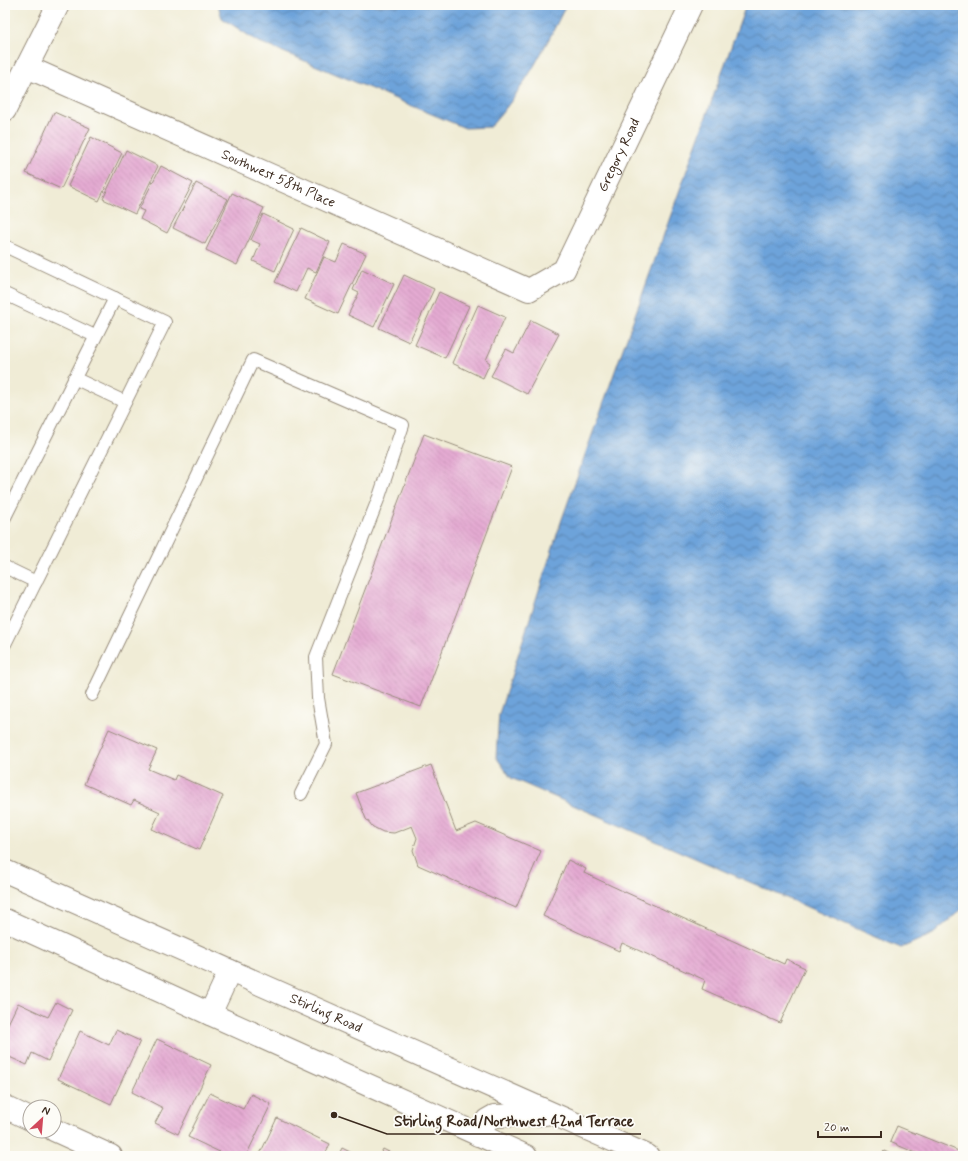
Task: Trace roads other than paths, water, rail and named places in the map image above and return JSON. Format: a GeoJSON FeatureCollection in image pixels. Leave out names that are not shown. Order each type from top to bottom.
{"type":"FeatureCollection","features":[{"type":"Feature","properties":{"kind":"main road"},"geometry":{"type":"LineString","coordinates":[[5,110],[58,5]]}},
{"type":"Feature","properties":{"kind":"main road","name":"Gregory Road"},"geometry":{"type":"LineString","coordinates":[[529,290],[564,270],[691,5]]}},
{"type":"Feature","properties":{"kind":"main road","name":"Southwest 58th Place"},"geometry":{"type":"LineString","coordinates":[[27,67],[529,290]]}},
{"type":"Feature","properties":{"kind":"main road","name":"Stirling Road"},"geometry":{"type":"LineString","coordinates":[[5,870],[648,1156]]}},
{"type":"Feature","properties":{"kind":"main road"},"geometry":{"type":"LineString","coordinates":[[5,920],[526,1156]]}},
{"type":"Feature","properties":{"kind":"main road"},"geometry":{"type":"LineString","coordinates":[[210,1014],[230,970]]}},
{"type":"Feature","properties":{"kind":"main road"},"geometry":{"type":"LineString","coordinates":[[5,1107],[22,1115]]}},
{"type":"Feature","properties":{"kind":"main road"},"geometry":{"type":"LineString","coordinates":[[478,1135],[487,1120],[494,1116],[552,1114]]}},
{"type":"Feature","properties":{"kind":"main road"},"geometry":{"type":"LineString","coordinates":[[62,1134],[111,1156]]}},
{"type":"Feature","properties":{"kind":"lane"},"geometry":{"type":"LineString","coordinates":[[5,246],[165,322],[5,644]]}},
{"type":"Feature","properties":{"kind":"lane"},"geometry":{"type":"LineString","coordinates":[[6,298],[95,336]]}},
{"type":"Feature","properties":{"kind":"lane"},"geometry":{"type":"LineString","coordinates":[[5,518],[115,298]]}},
{"type":"Feature","properties":{"kind":"lane"},"geometry":{"type":"LineString","coordinates":[[92,695],[253,360],[403,425],[379,497],[316,658],[318,698],[326,744],[301,794]]}},
{"type":"Feature","properties":{"kind":"lane"},"geometry":{"type":"LineString","coordinates":[[74,378],[125,402]]}},
{"type":"Feature","properties":{"kind":"lane"},"geometry":{"type":"LineString","coordinates":[[5,567],[36,582]]}},
{"type":"Feature","properties":{"kind":"water"},"geometry":{"type":"Polygon","coordinates":[[[218,5],[566,5],[532,69],[513,99],[502,113],[490,127],[465,128],[257,41],[222,18],[218,5]]]}},
{"type":"Feature","properties":{"kind":"water"},"geometry":{"type":"Polygon","coordinates":[[[746,5],[963,5],[963,908],[933,934],[901,948],[511,778],[496,757],[499,714],[562,519],[746,5]]]}},
{"type":"Feature","properties":{"kind":"place","name":"Stirling Road/Northwest 42nd Terrace"},"geometry":{"type":"Point","coordinates":[334,1115]}}]}
